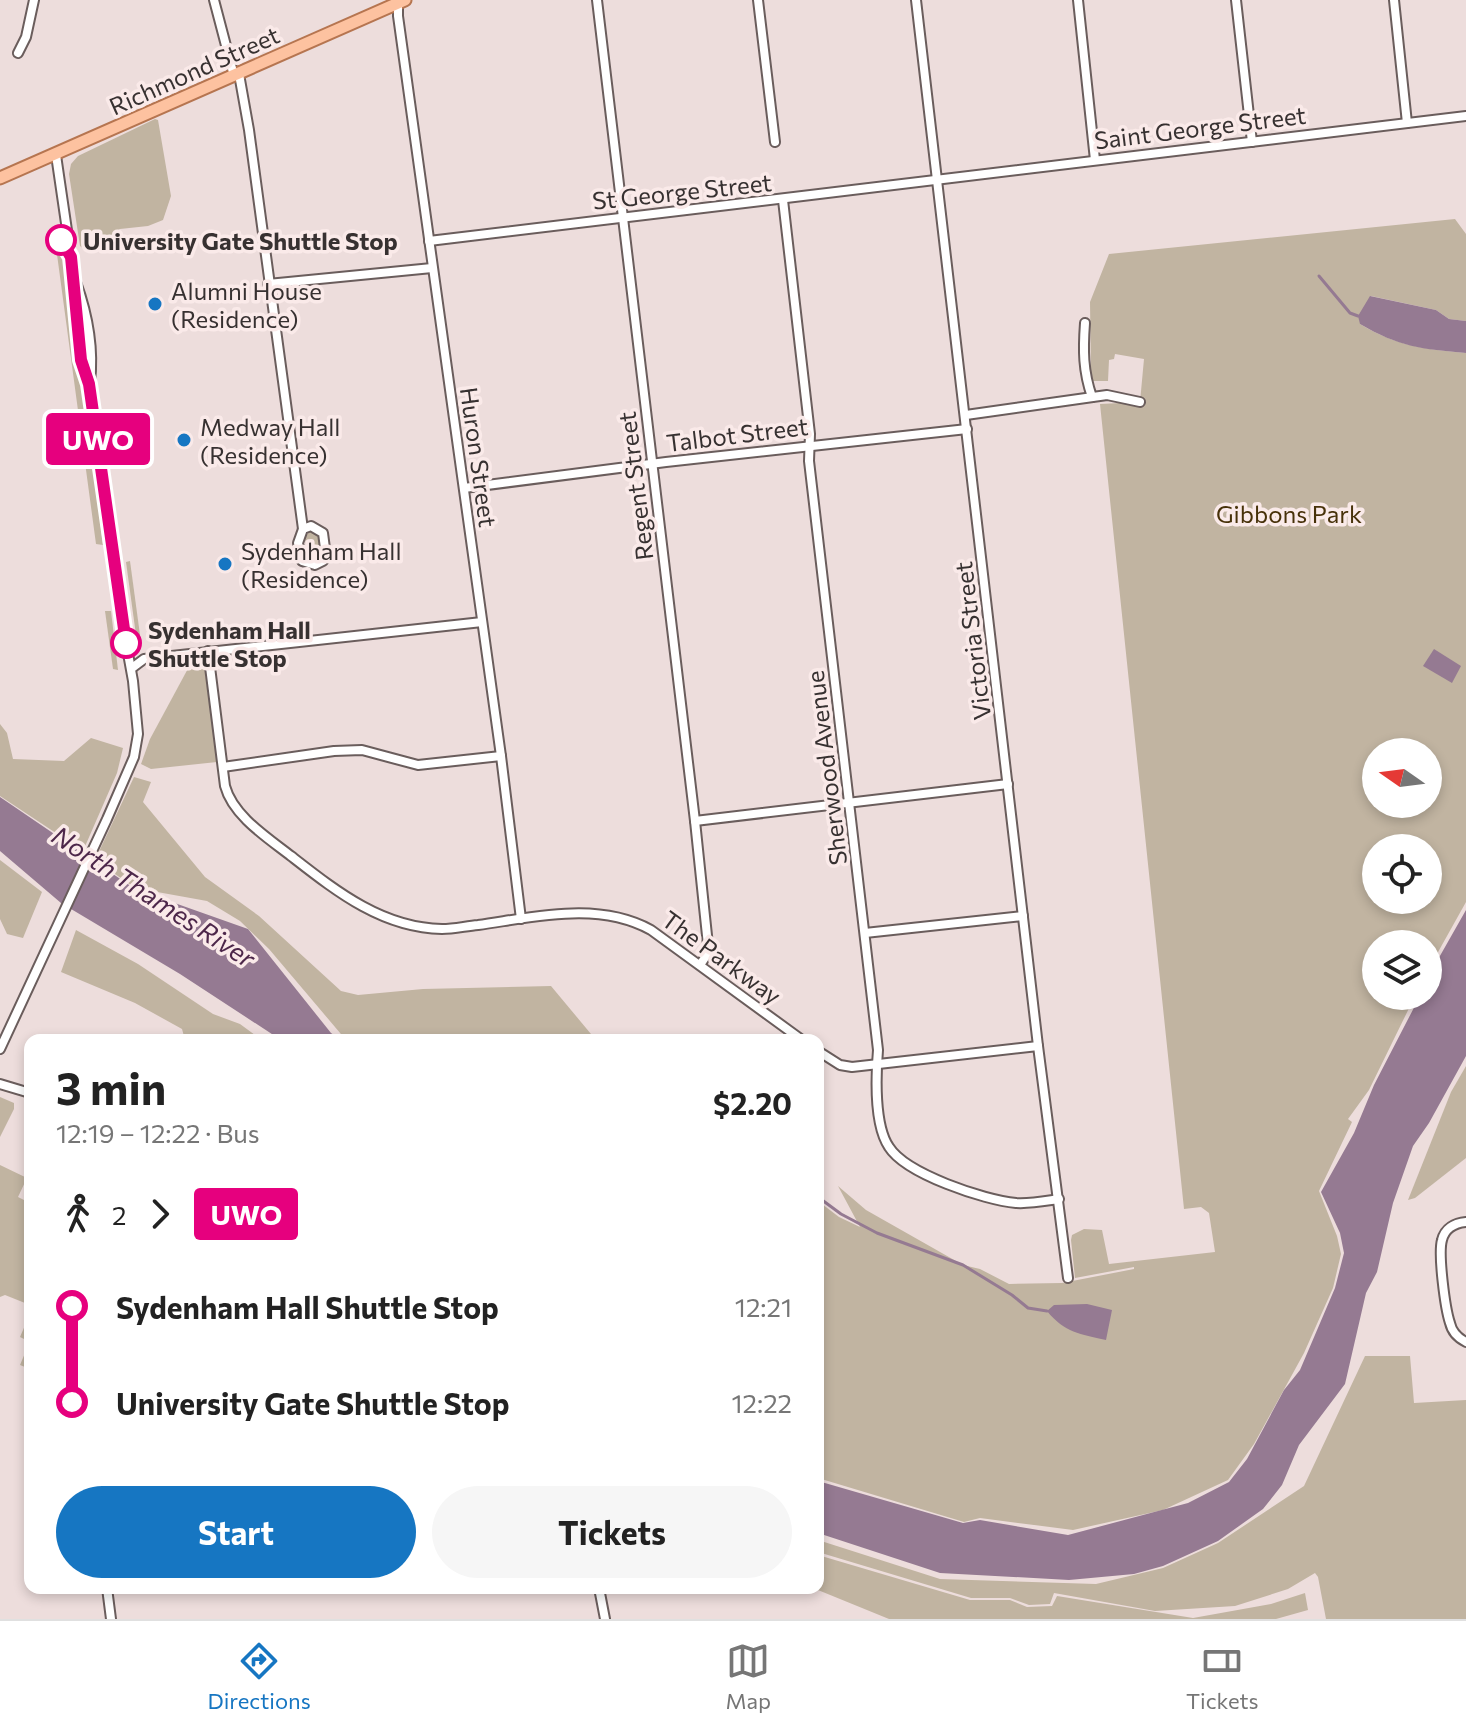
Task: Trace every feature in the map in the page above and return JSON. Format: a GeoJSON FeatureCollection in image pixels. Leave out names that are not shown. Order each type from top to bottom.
{"type":"FeatureCollection","features":[{"type":"Feature","properties":{"kind":"main road","name":"Richmond Street"},"geometry":{"type":"LineString","coordinates":[[0,178],[400,1]]}},
{"type":"Feature","properties":{"kind":"street"},"geometry":{"type":"LineString","coordinates":[[18,53],[26,37],[34,0]]}},
{"type":"Feature","properties":{"kind":"street"},"geometry":{"type":"LineString","coordinates":[[214,0],[249,130],[303,529],[298,543],[302,561],[310,565],[319,563],[326,556],[323,533],[311,526],[303,529]]}},
{"type":"Feature","properties":{"kind":"street","name":"Regent Street"},"geometry":{"type":"LineString","coordinates":[[597,0],[695,821],[708,945],[700,965]]}},
{"type":"Feature","properties":{"kind":"street"},"geometry":{"type":"LineString","coordinates":[[758,0],[775,142]]}},
{"type":"Feature","properties":{"kind":"street","name":"Victoria Street"},"geometry":{"type":"LineString","coordinates":[[916,0],[1068,1278]]}},
{"type":"Feature","properties":{"kind":"street"},"geometry":{"type":"LineString","coordinates":[[1078,0],[1095,160]]}},
{"type":"Feature","properties":{"kind":"street"},"geometry":{"type":"LineString","coordinates":[[1236,0],[1252,142]]}},
{"type":"Feature","properties":{"kind":"street"},"geometry":{"type":"LineString","coordinates":[[1394,0],[1407,123]]}},
{"type":"Feature","properties":{"kind":"street","name":"Huron Street"},"geometry":{"type":"LineString","coordinates":[[400,1],[398,16],[501,756],[520,919]]}},
{"type":"Feature","properties":{"kind":"street","name":"Saint George Street"},"geometry":{"type":"LineString","coordinates":[[938,180],[1466,116]]}},
{"type":"Feature","properties":{"kind":"street"},"geometry":{"type":"LineString","coordinates":[[0,1049],[134,757],[138,734],[132,668],[119,604],[89,384],[93,360],[86,308],[74,278],[56,155]]}},
{"type":"Feature","properties":{"kind":"street","name":"St George Street"},"geometry":{"type":"LineString","coordinates":[[429,241],[938,180]]}},
{"type":"Feature","properties":{"kind":"street","name":"Sherwood Avenue"},"geometry":{"type":"LineString","coordinates":[[783,200],[878,1050],[876,1079],[883,1137],[904,1163],[977,1196],[1014,1203],[1059,1199]]}},
{"type":"Feature","properties":{"kind":"street"},"geometry":{"type":"LineString","coordinates":[[268,284],[432,268]]}},
{"type":"Feature","properties":{"kind":"street"},"geometry":{"type":"LineString","coordinates":[[1085,323],[1084,376],[1092,397]]}},
{"type":"Feature","properties":{"kind":"street"},"geometry":{"type":"LineString","coordinates":[[966,415],[1115,395],[1140,402]]}},
{"type":"Feature","properties":{"kind":"street","name":"Talbot Street"},"geometry":{"type":"LineString","coordinates":[[464,488],[967,429]]}},
{"type":"Feature","properties":{"kind":"street"},"geometry":{"type":"LineString","coordinates":[[132,668],[144,659],[482,622]]}},
{"type":"Feature","properties":{"kind":"street"},"geometry":{"type":"LineString","coordinates":[[208,651],[223,767],[334,751],[362,750],[418,765],[501,756]]}},
{"type":"Feature","properties":{"kind":"street","name":"The Parkway"},"geometry":{"type":"LineString","coordinates":[[223,767],[228,796],[243,815],[288,854],[364,908],[390,920],[443,929],[587,913],[612,915],[651,930],[794,1034]]}},
{"type":"Feature","properties":{"kind":"street"},"geometry":{"type":"LineString","coordinates":[[695,821],[1008,784]]}},
{"type":"Feature","properties":{"kind":"street"},"geometry":{"type":"LineString","coordinates":[[865,933],[1023,916]]}},
{"type":"Feature","properties":{"kind":"street"},"geometry":{"type":"LineString","coordinates":[[824,1054],[846,1066],[1038,1046]]}},
{"type":"Feature","properties":{"kind":"street"},"geometry":{"type":"LineString","coordinates":[[0,1084],[24,1091]]}},
{"type":"Feature","properties":{"kind":"street"},"geometry":{"type":"LineString","coordinates":[[1466,1222],[1454,1224],[1443,1237],[1441,1257],[1450,1325],[1458,1338],[1466,1342]]}},
{"type":"Feature","properties":{"kind":"street"},"geometry":{"type":"LineString","coordinates":[[108,1594],[111,1619]]}},
{"type":"Feature","properties":{"kind":"street"},"geometry":{"type":"LineString","coordinates":[[600,1594],[605,1619]]}},
{"type":"Feature","properties":{"kind":"green space"},"geometry":{"type":"Polygon","coordinates":[[[158,120],[171,196],[163,220],[148,226],[120,229],[90,250],[85,250],[80,246],[69,174],[71,164],[78,156],[158,120]]]}},
{"type":"Feature","properties":{"kind":"green space","name":"Gibbons Park"},"geometry":{"type":"Polygon","coordinates":[[[1455,219],[1466,234],[1466,321],[1449,319],[1436,310],[1371,296],[1360,324],[1411,345],[1466,353],[1466,902],[1442,945],[1442,930],[1362,930],[1362,1010],[1408,1010],[1369,1090],[1348,1119],[1352,1122],[1319,1191],[1341,1254],[1333,1288],[1304,1353],[1254,1444],[1228,1480],[1163,1510],[1073,1530],[980,1518],[964,1522],[824,1480],[824,1206],[860,1227],[838,1186],[866,1210],[963,1265],[980,1269],[1009,1284],[1062,1283],[1134,1269],[1075,1278],[1071,1240],[1072,1235],[1084,1229],[1102,1230],[1109,1264],[1215,1252],[1209,1213],[1201,1207],[1184,1209],[1100,404],[1140,402],[1144,359],[1115,354],[1114,359],[1109,360],[1108,381],[1093,381],[1090,302],[1109,254],[1455,219]]]}},
{"type":"Feature","properties":{"kind":"green space"},"geometry":{"type":"Polygon","coordinates":[[[59,246],[66,263],[67,294],[76,362],[85,397],[103,545],[96,544],[56,247],[59,246]]]}},
{"type":"Feature","properties":{"kind":"green space"},"geometry":{"type":"Polygon","coordinates":[[[310,531],[320,536],[321,552],[318,558],[312,559],[307,554],[305,537],[310,531]]]}},
{"type":"Feature","properties":{"kind":"green space"},"geometry":{"type":"Polygon","coordinates":[[[130,561],[140,635],[136,635],[126,562],[130,561]]]}},
{"type":"Feature","properties":{"kind":"green space"},"geometry":{"type":"Polygon","coordinates":[[[105,611],[111,611],[118,670],[113,669],[105,611]]]}},
{"type":"Feature","properties":{"kind":"green space"},"geometry":{"type":"Polygon","coordinates":[[[191,663],[204,664],[217,762],[151,769],[141,764],[150,739],[191,663]]]}},
{"type":"Feature","properties":{"kind":"green space"},"geometry":{"type":"Polygon","coordinates":[[[0,724],[7,733],[13,759],[64,761],[91,738],[123,748],[117,773],[83,851],[0,796],[0,724]]]}},
{"type":"Feature","properties":{"kind":"green space"},"geometry":{"type":"Polygon","coordinates":[[[134,777],[151,782],[143,802],[205,877],[259,916],[341,991],[358,995],[423,989],[551,986],[591,1034],[341,1034],[269,949],[240,921],[207,901],[135,888],[95,860],[134,777]]]}},
{"type":"Feature","properties":{"kind":"green space"},"geometry":{"type":"Polygon","coordinates":[[[0,860],[42,892],[23,938],[7,934],[0,919],[0,860]]]}},
{"type":"Feature","properties":{"kind":"green space"},"geometry":{"type":"Polygon","coordinates":[[[76,930],[138,964],[213,1014],[240,1024],[254,1034],[183,1034],[182,1029],[135,1003],[61,972],[76,930]]]}},
{"type":"Feature","properties":{"kind":"green space"},"geometry":{"type":"Polygon","coordinates":[[[1466,1066],[1466,1158],[1415,1198],[1408,1200],[1451,1092],[1466,1066]]]}},
{"type":"Feature","properties":{"kind":"green space"},"geometry":{"type":"Polygon","coordinates":[[[0,1097],[14,1103],[14,1109],[0,1137],[0,1097]]]}},
{"type":"Feature","properties":{"kind":"green space"},"geometry":{"type":"Polygon","coordinates":[[[0,1165],[24,1177],[18,1197],[24,1200],[24,1303],[5,1295],[0,1297],[0,1165]]]}},
{"type":"Feature","properties":{"kind":"green space"},"geometry":{"type":"Polygon","coordinates":[[[1365,1356],[1410,1356],[1414,1403],[1466,1400],[1466,1619],[1326,1619],[1315,1573],[1288,1589],[1235,1606],[1155,1611],[1054,1593],[1050,1604],[1029,1605],[1010,1598],[971,1598],[824,1554],[824,1542],[940,1579],[1096,1584],[1163,1568],[1218,1543],[1304,1486],[1365,1356]]]}},
{"type":"Feature","properties":{"kind":"green space"},"geometry":{"type":"Polygon","coordinates":[[[824,1557],[970,1600],[1010,1600],[1027,1607],[1052,1606],[1057,1596],[1193,1618],[1271,1604],[1305,1593],[1308,1610],[1276,1619],[889,1619],[824,1592],[824,1557]]]}},
{"type":"Feature","properties":{"kind":"water"},"geometry":{"type":"Polygon","coordinates":[[[1370,296],[1436,310],[1449,319],[1466,321],[1466,353],[1411,346],[1360,324],[1358,316],[1370,296]]]}},
{"type":"Feature","properties":{"kind":"water"},"geometry":{"type":"Polygon","coordinates":[[[1434,649],[1461,666],[1452,683],[1423,666],[1434,649]]]}},
{"type":"Feature","properties":{"kind":"water","name":"North Thames River"},"geometry":{"type":"Polygon","coordinates":[[[0,797],[135,889],[248,929],[332,1034],[272,1034],[180,974],[61,903],[0,851],[0,797]]]}},
{"type":"Feature","properties":{"kind":"water"},"geometry":{"type":"Polygon","coordinates":[[[1466,910],[1466,1056],[1413,1146],[1393,1203],[1377,1272],[1366,1293],[1345,1384],[1299,1445],[1282,1485],[1263,1509],[1218,1541],[1163,1566],[1134,1574],[1069,1580],[940,1573],[824,1535],[824,1483],[963,1523],[980,1520],[1068,1535],[1188,1503],[1229,1482],[1247,1459],[1284,1390],[1300,1370],[1335,1288],[1344,1253],[1340,1233],[1321,1192],[1354,1133],[1374,1085],[1413,1010],[1442,1010],[1442,952],[1466,910]]]}},
{"type":"Feature","properties":{"kind":"water"},"geometry":{"type":"Polygon","coordinates":[[[1087,1304],[1112,1310],[1106,1340],[1067,1328],[1047,1311],[1054,1305],[1087,1304]]]}},
{"type":"Feature","properties":{"kind":"waterway"},"geometry":{"type":"LineString","coordinates":[[1319,276],[1350,313],[1358,316]]}},
{"type":"Feature","properties":{"kind":"waterway"},"geometry":{"type":"LineString","coordinates":[[824,1201],[877,1233],[963,1265],[1028,1308],[1047,1311]]}},
{"type":"Feature","properties":{"kind":"bus line","name":"UWO"},"geometry":{"type":"LineString","coordinates":[[61,240],[71,257],[73,303],[81,360],[89,384],[126,643]]}},
{"type":"Feature","properties":{"kind":"place","name":"University Gate Shuttle Stop"},"geometry":{"type":"Point","coordinates":[61,240]}},
{"type":"Feature","properties":{"kind":"place","name":"Alumni House (Residence)"},"geometry":{"type":"Point","coordinates":[155,304]}},
{"type":"Feature","properties":{"kind":"place","name":"Medway Hall (Residence)"},"geometry":{"type":"Point","coordinates":[184,440]}},
{"type":"Feature","properties":{"kind":"place","name":"Sydenham Hall (Residence)"},"geometry":{"type":"Point","coordinates":[225,564]}},
{"type":"Feature","properties":{"kind":"place","name":"Sydenham Hall Shuttle Stop"},"geometry":{"type":"Point","coordinates":[126,643]}}]}
